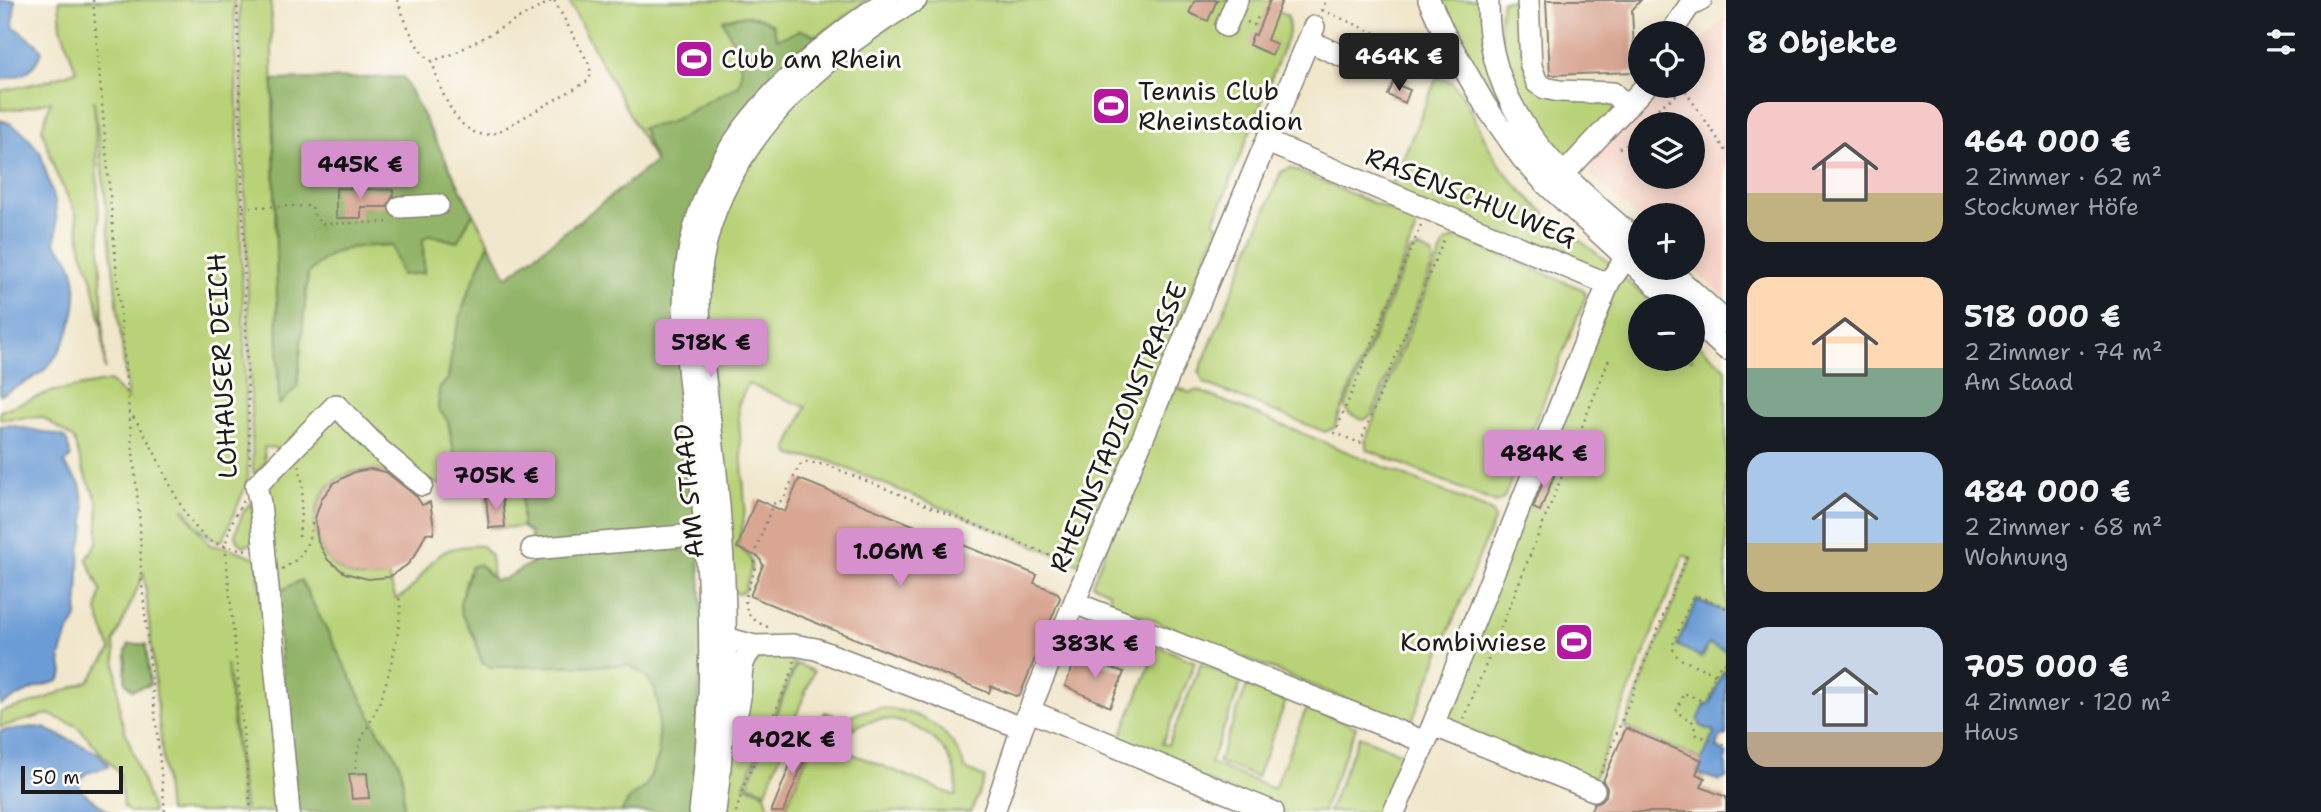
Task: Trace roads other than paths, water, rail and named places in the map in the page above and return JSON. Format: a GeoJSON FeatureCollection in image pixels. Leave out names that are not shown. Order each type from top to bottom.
{"type":"FeatureCollection","features":[{"type":"Feature","properties":{"kind":"street","name":"AM STAAD"},"geometry":{"type":"LineString","coordinates":[[699,812],[708,729],[711,623],[706,534],[684,310],[689,256],[709,189],[734,140],[746,123],[771,93],[829,42],[887,0]]}},
{"type":"Feature","properties":{"kind":"street","name":"AM STAAD"},"geometry":{"type":"LineString","coordinates":[[715,812],[723,736],[725,587],[720,508],[699,304],[702,271],[714,219],[742,157],[767,121],[816,72],[849,45],[916,0]]}},
{"type":"Feature","properties":{"kind":"street"},"geometry":{"type":"LineString","coordinates":[[1226,26],[1237,0]]}},
{"type":"Feature","properties":{"kind":"street"},"geometry":{"type":"LineString","coordinates":[[1429,0],[1485,105],[1522,158],[1547,185],[1628,243]]}},
{"type":"Feature","properties":{"kind":"street"},"geometry":{"type":"LineString","coordinates":[[1488,0],[1491,38],[1510,102],[1536,144],[1628,241]]}},
{"type":"Feature","properties":{"kind":"street"},"geometry":{"type":"LineString","coordinates":[[1528,0],[1531,66],[1537,83],[1559,91],[1612,93],[1627,107]]}},
{"type":"Feature","properties":{"kind":"street"},"geometry":{"type":"LineString","coordinates":[[1679,21],[1689,6],[1701,0]]}},
{"type":"Feature","properties":{"kind":"street","name":"RHEINSTADIONSTRASSE"},"geometry":{"type":"LineString","coordinates":[[994,812],[1026,719],[1315,26],[1342,56]]}},
{"type":"Feature","properties":{"kind":"street"},"geometry":{"type":"LineString","coordinates":[[1563,175],[1635,98]]}},
{"type":"Feature","properties":{"kind":"street","name":"RASENSCHULWEG"},"geometry":{"type":"LineString","coordinates":[[1266,142],[1451,220],[1603,282],[1609,282]]}},
{"type":"Feature","properties":{"kind":"street"},"geometry":{"type":"LineString","coordinates":[[401,215],[438,205]]}},
{"type":"Feature","properties":{"kind":"street"},"geometry":{"type":"LineString","coordinates":[[1401,810],[1609,282],[1628,257]]}},
{"type":"Feature","properties":{"kind":"street"},"geometry":{"type":"LineString","coordinates":[[1659,280],[1670,294]]}},
{"type":"Feature","properties":{"kind":"street"},"geometry":{"type":"LineString","coordinates":[[1680,280],[1726,322]]}},
{"type":"Feature","properties":{"kind":"street"},"geometry":{"type":"LineString","coordinates":[[1705,330],[1726,349]]}},
{"type":"Feature","properties":{"kind":"street","name":"LOHAUSER DEICH"},"geometry":{"type":"LineString","coordinates":[[289,812],[260,503],[256,486],[337,405],[380,450],[422,485]]}},
{"type":"Feature","properties":{"kind":"street"},"geometry":{"type":"LineString","coordinates":[[532,549],[706,534]]}},
{"type":"Feature","properties":{"kind":"street"},"geometry":{"type":"LineString","coordinates":[[1075,603],[1429,734],[1458,735],[1594,790]]}},
{"type":"Feature","properties":{"kind":"street"},"geometry":{"type":"LineString","coordinates":[[726,638],[755,646],[793,645],[840,656],[1026,719],[1273,812]]}},
{"type":"Feature","properties":{"kind":"street"},"geometry":{"type":"LineString","coordinates":[[723,736],[737,712],[742,664],[746,654],[755,646]]}},
{"type":"Feature","properties":{"kind":"water"},"geometry":{"type":"Polygon","coordinates":[[[0,0],[15,0],[13,26],[42,51],[26,73],[0,80],[0,0]]]}},
{"type":"Feature","properties":{"kind":"water"},"geometry":{"type":"Polygon","coordinates":[[[0,120],[23,132],[40,152],[55,202],[55,243],[69,260],[76,288],[68,334],[53,361],[33,378],[0,395],[0,120]]]}},
{"type":"Feature","properties":{"kind":"water"},"geometry":{"type":"Polygon","coordinates":[[[9,425],[62,436],[67,441],[71,457],[64,464],[80,484],[85,509],[85,528],[80,548],[77,618],[67,635],[60,657],[63,673],[59,681],[35,688],[0,705],[0,426],[9,425]]]}},
{"type":"Feature","properties":{"kind":"water"},"geometry":{"type":"Polygon","coordinates":[[[1697,600],[1726,612],[1726,651],[1709,644],[1701,657],[1677,645],[1697,600]]]}},
{"type":"Feature","properties":{"kind":"water"},"geometry":{"type":"Polygon","coordinates":[[[1726,670],[1726,736],[1721,736],[1717,747],[1726,753],[1726,778],[1720,781],[1698,774],[1714,734],[1701,726],[1698,720],[1705,705],[1710,703],[1726,670]]]}},
{"type":"Feature","properties":{"kind":"water"},"geometry":{"type":"Polygon","coordinates":[[[44,728],[98,753],[107,763],[108,767],[87,773],[79,781],[80,790],[109,812],[0,812],[0,731],[44,728]]]}},
{"type":"Feature","properties":{"kind":"place","name":"Club am Rhein"},"geometry":{"type":"Point","coordinates":[694,59]}},
{"type":"Feature","properties":{"kind":"place","name":"Tennis Club Rheinstadion"},"geometry":{"type":"Point","coordinates":[1111,106]}},
{"type":"Feature","properties":{"kind":"place","name":"Kombiwiese"},"geometry":{"type":"Point","coordinates":[1574,642]}}]}
